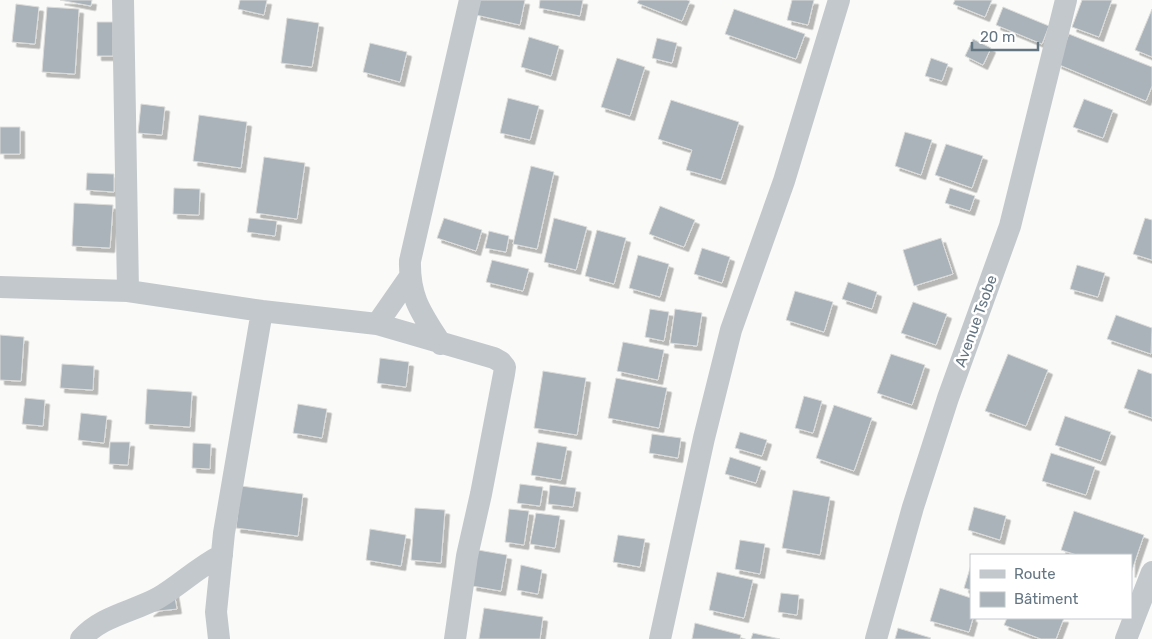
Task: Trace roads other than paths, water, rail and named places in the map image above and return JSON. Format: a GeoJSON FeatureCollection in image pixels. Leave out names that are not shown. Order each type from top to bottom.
{"type":"FeatureCollection","features":[{"type":"Feature","properties":{"kind":"street"},"geometry":{"type":"LineString","coordinates":[[123,0],[128,291]]}},
{"type":"Feature","properties":{"kind":"street"},"geometry":{"type":"LineString","coordinates":[[441,344],[417,307],[409,278],[410,261],[470,0]]}},
{"type":"Feature","properties":{"kind":"street"},"geometry":{"type":"LineString","coordinates":[[660,639],[704,438],[731,330],[784,182],[839,0]]}},
{"type":"Feature","properties":{"kind":"street","name":"Avenue Tsobe"},"geometry":{"type":"LineString","coordinates":[[876,639],[948,398],[1010,226],[1066,0]]}},
{"type":"Feature","properties":{"kind":"street"},"geometry":{"type":"LineString","coordinates":[[377,324],[409,278]]}},
{"type":"Feature","properties":{"kind":"street"},"geometry":{"type":"LineString","coordinates":[[0,287],[128,291],[262,311],[377,324],[494,358],[501,362],[505,367],[481,494],[466,556],[455,639]]}},
{"type":"Feature","properties":{"kind":"street"},"geometry":{"type":"LineString","coordinates":[[220,639],[216,612],[224,533],[262,311]]}},
{"type":"Feature","properties":{"kind":"street"},"geometry":{"type":"LineString","coordinates":[[81,639],[101,621],[156,598],[175,587],[206,563],[222,555]]}},
{"type":"Feature","properties":{"kind":"street"},"geometry":{"type":"LineString","coordinates":[[1126,639],[1152,572]]}}]}
